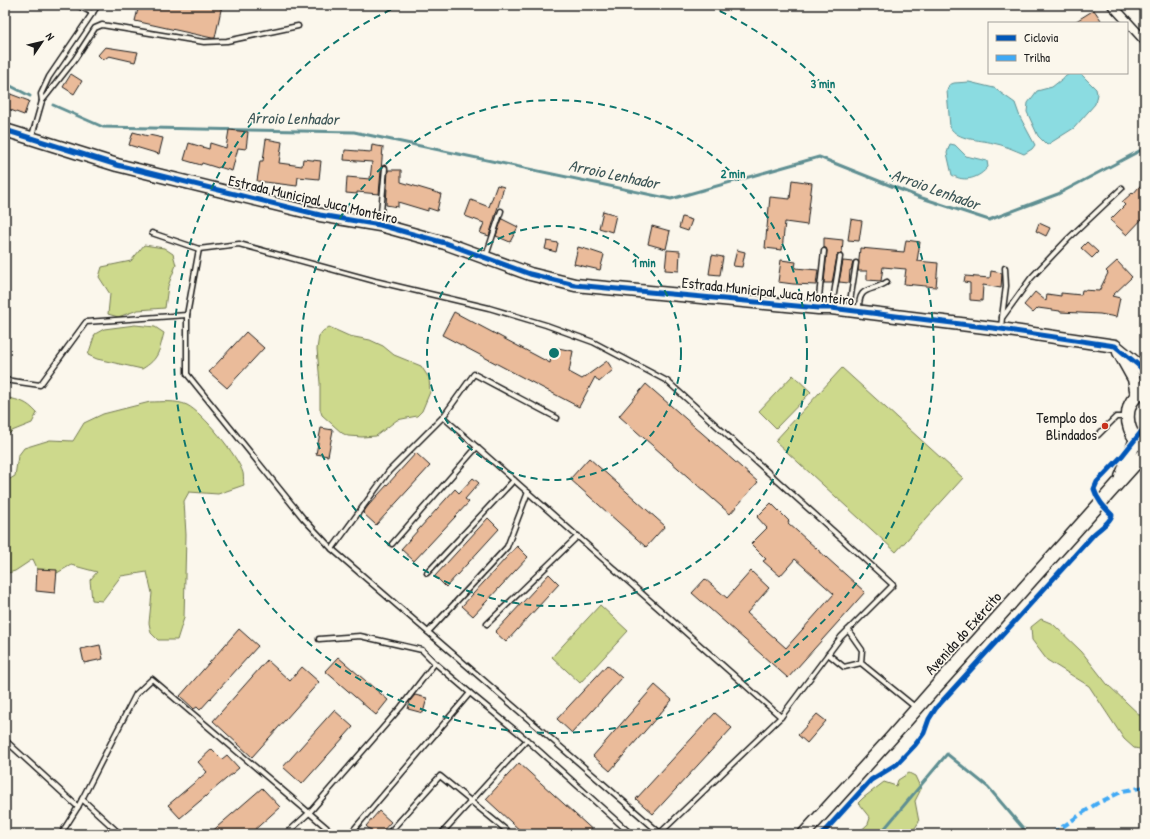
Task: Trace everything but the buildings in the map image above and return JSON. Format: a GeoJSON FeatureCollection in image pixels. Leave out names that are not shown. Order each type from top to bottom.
{"type":"FeatureCollection","features":[{"type":"Feature","properties":{"kind":"street"},"geometry":{"type":"LineString","coordinates":[[1112,5],[1128,22]]}},
{"type":"Feature","properties":{"kind":"street"},"geometry":{"type":"LineString","coordinates":[[1128,22],[1145,41]]}},
{"type":"Feature","properties":{"kind":"street","name":"Estrada Municipal Juca Monteiro"},"geometry":{"type":"LineString","coordinates":[[5,130],[125,167],[320,215],[380,225],[445,243],[530,274],[575,285],[818,308],[1001,323],[1116,346]]}},
{"type":"Feature","properties":{"kind":"street"},"geometry":{"type":"LineString","coordinates":[[1116,346],[1138,364],[1145,372]]}},
{"type":"Feature","properties":{"kind":"street"},"geometry":{"type":"LineString","coordinates":[[1116,346],[1141,392],[1130,405],[1128,417],[1130,428],[1140,443],[1118,483]]}},
{"type":"Feature","properties":{"kind":"street","name":"Avenida do Exército"},"geometry":{"type":"LineString","coordinates":[[804,834],[892,738],[916,708],[1145,453]]}},
{"type":"Feature","properties":{"kind":"lane"},"geometry":{"type":"LineString","coordinates":[[77,5],[93,13]]}},
{"type":"Feature","properties":{"kind":"lane"},"geometry":{"type":"LineString","coordinates":[[42,102],[41,94],[50,77],[98,5]]}},
{"type":"Feature","properties":{"kind":"lane"},"geometry":{"type":"LineString","coordinates":[[31,138],[42,102],[75,59],[95,28],[98,26],[102,25],[204,42],[227,41],[298,26]]}},
{"type":"Feature","properties":{"kind":"lane"},"geometry":{"type":"LineString","coordinates":[[380,225],[385,168]]}},
{"type":"Feature","properties":{"kind":"lane"},"geometry":{"type":"LineString","coordinates":[[1001,323],[1031,278],[1068,239],[1122,188]]}},
{"type":"Feature","properties":{"kind":"lane"},"geometry":{"type":"LineString","coordinates":[[485,258],[501,211]]}},
{"type":"Feature","properties":{"kind":"lane"},"geometry":{"type":"LineString","coordinates":[[152,233],[199,249],[239,244],[375,281],[489,308],[546,325],[593,342],[667,381],[893,585],[841,637],[782,716],[660,834],[332,549],[303,518],[187,374],[187,315],[199,249]]}},
{"type":"Feature","properties":{"kind":"lane"},"geometry":{"type":"LineString","coordinates":[[818,308],[824,251]]}},
{"type":"Feature","properties":{"kind":"lane"},"geometry":{"type":"LineString","coordinates":[[831,308],[840,257]]}},
{"type":"Feature","properties":{"kind":"lane"},"geometry":{"type":"LineString","coordinates":[[854,311],[856,263]]}},
{"type":"Feature","properties":{"kind":"lane"},"geometry":{"type":"LineString","coordinates":[[1001,323],[1006,286],[1005,268]]}},
{"type":"Feature","properties":{"kind":"lane"},"geometry":{"type":"LineString","coordinates":[[854,311],[861,295],[866,290],[878,287],[887,282]]}},
{"type":"Feature","properties":{"kind":"lane"},"geometry":{"type":"LineString","coordinates":[[5,380],[40,385],[86,322],[187,315]]}},
{"type":"Feature","properties":{"kind":"lane"},"geometry":{"type":"LineString","coordinates":[[332,549],[389,471],[443,417],[474,374],[557,418]]}},
{"type":"Feature","properties":{"kind":"lane"},"geometry":{"type":"LineString","coordinates":[[443,417],[782,716]]}},
{"type":"Feature","properties":{"kind":"lane"},"geometry":{"type":"LineString","coordinates":[[1098,435],[1116,417],[1128,417]]}},
{"type":"Feature","properties":{"kind":"lane"},"geometry":{"type":"LineString","coordinates":[[392,544],[477,447]]}},
{"type":"Feature","properties":{"kind":"lane"},"geometry":{"type":"LineString","coordinates":[[427,573],[514,480]]}},
{"type":"Feature","properties":{"kind":"lane"},"geometry":{"type":"LineString","coordinates":[[428,632],[507,546],[528,492]]}},
{"type":"Feature","properties":{"kind":"lane"},"geometry":{"type":"LineString","coordinates":[[487,624],[578,536]]}},
{"type":"Feature","properties":{"kind":"lane"},"geometry":{"type":"LineString","coordinates":[[848,630],[862,650],[861,663]]}},
{"type":"Feature","properties":{"kind":"lane"},"geometry":{"type":"LineString","coordinates":[[319,639],[360,636],[422,650],[435,663],[527,740],[631,834]]}},
{"type":"Feature","properties":{"kind":"lane"},"geometry":{"type":"LineString","coordinates":[[828,654],[844,667],[861,663]]}},
{"type":"Feature","properties":{"kind":"lane"},"geometry":{"type":"LineString","coordinates":[[286,834],[309,813],[401,706],[435,663]]}},
{"type":"Feature","properties":{"kind":"lane"},"geometry":{"type":"LineString","coordinates":[[861,663],[916,708]]}},
{"type":"Feature","properties":{"kind":"lane"},"geometry":{"type":"LineString","coordinates":[[61,834],[78,807],[136,694],[152,679],[334,834]]}},
{"type":"Feature","properties":{"kind":"lane"},"geometry":{"type":"LineString","coordinates":[[350,834],[470,693]]}},
{"type":"Feature","properties":{"kind":"lane"},"geometry":{"type":"LineString","coordinates":[[5,740],[78,807]]}},
{"type":"Feature","properties":{"kind":"lane"},"geometry":{"type":"LineString","coordinates":[[441,834],[527,740]]}},
{"type":"Feature","properties":{"kind":"lane"},"geometry":{"type":"LineString","coordinates":[[388,834],[440,776],[511,834]]}},
{"type":"Feature","properties":{"kind":"lane"},"geometry":{"type":"LineString","coordinates":[[82,799],[120,834]]}},
{"type":"Feature","properties":{"kind":"green space"},"geometry":{"type":"Polygon","coordinates":[[[144,245],[164,248],[173,254],[176,265],[168,286],[165,308],[138,310],[118,317],[108,314],[110,294],[99,277],[102,267],[131,261],[144,245]]]}},
{"type":"Feature","properties":{"kind":"green space"},"geometry":{"type":"Polygon","coordinates":[[[135,325],[155,327],[164,333],[158,354],[152,362],[142,369],[97,359],[88,355],[95,334],[104,329],[135,325]]]}},
{"type":"Feature","properties":{"kind":"green space"},"geometry":{"type":"Polygon","coordinates":[[[329,327],[349,336],[370,340],[383,346],[394,355],[421,366],[429,378],[430,392],[422,411],[417,416],[397,420],[376,436],[362,437],[348,436],[342,433],[322,415],[320,409],[320,383],[317,349],[319,336],[329,327]]]}},
{"type":"Feature","properties":{"kind":"green space"},"geometry":{"type":"Polygon","coordinates":[[[842,368],[963,478],[896,552],[775,441],[842,368]]]}},
{"type":"Feature","properties":{"kind":"green space"},"geometry":{"type":"Polygon","coordinates":[[[793,375],[811,392],[776,428],[759,411],[793,375]]]}},
{"type":"Feature","properties":{"kind":"green space"},"geometry":{"type":"Polygon","coordinates":[[[5,397],[23,402],[37,413],[32,423],[12,431],[5,438],[5,397]]]}},
{"type":"Feature","properties":{"kind":"green space"},"geometry":{"type":"Polygon","coordinates":[[[150,402],[178,402],[187,405],[194,410],[227,446],[240,466],[243,475],[244,485],[218,494],[189,492],[184,501],[186,535],[184,618],[177,640],[158,640],[151,633],[149,623],[152,593],[147,572],[121,576],[102,601],[92,600],[90,580],[97,572],[71,565],[43,581],[37,588],[37,568],[33,559],[15,571],[5,574],[5,482],[15,476],[18,456],[24,448],[50,440],[73,441],[84,423],[103,414],[150,402]]]}},
{"type":"Feature","properties":{"kind":"green space"},"geometry":{"type":"Polygon","coordinates":[[[600,605],[628,631],[580,683],[552,657],[600,605]]]}},
{"type":"Feature","properties":{"kind":"green space"},"geometry":{"type":"Polygon","coordinates":[[[1041,619],[1053,624],[1082,652],[1107,684],[1145,720],[1145,750],[1134,748],[1124,739],[1089,686],[1047,660],[1032,640],[1031,627],[1041,619]]]}},
{"type":"Feature","properties":{"kind":"green space"},"geometry":{"type":"Polygon","coordinates":[[[909,773],[915,776],[921,789],[915,801],[919,822],[915,828],[906,834],[857,834],[868,824],[870,818],[858,803],[884,782],[896,786],[898,780],[909,773]]]}},
{"type":"Feature","properties":{"kind":"water"},"geometry":{"type":"Polygon","coordinates":[[[1069,74],[1081,74],[1096,89],[1097,94],[1095,104],[1074,128],[1047,145],[1038,136],[1027,112],[1028,103],[1037,91],[1052,87],[1069,74]]]}},
{"type":"Feature","properties":{"kind":"water"},"geometry":{"type":"Polygon","coordinates":[[[969,82],[994,88],[1015,103],[1020,117],[1035,145],[1032,149],[1024,154],[997,144],[969,139],[954,132],[950,127],[947,91],[949,85],[954,83],[969,82]]]}},
{"type":"Feature","properties":{"kind":"water"},"geometry":{"type":"Polygon","coordinates":[[[950,144],[955,145],[966,156],[987,161],[988,167],[980,174],[972,178],[962,179],[952,175],[947,153],[950,144]]]}},
{"type":"Feature","properties":{"kind":"waterway","name":"Arroio Lenhador"},"geometry":{"type":"LineString","coordinates":[[5,83],[30,96]]}},
{"type":"Feature","properties":{"kind":"waterway","name":"Arroio Lenhador"},"geometry":{"type":"LineString","coordinates":[[53,105],[103,127],[354,132],[671,199],[819,157],[919,197],[989,220],[1058,194],[1145,148]]}},
{"type":"Feature","properties":{"kind":"waterway"},"geometry":{"type":"LineString","coordinates":[[880,834],[947,754],[988,787],[1028,834]]}},
{"type":"Feature","properties":{"kind":"marked path"},"geometry":{"type":"LineString","coordinates":[[1052,834],[1096,804],[1123,791],[1145,787]]}},
{"type":"Feature","properties":{"kind":"cycle path"},"geometry":{"type":"LineString","coordinates":[[5,130],[117,165],[320,215],[380,225],[445,243],[530,274],[575,285],[831,308],[1001,329],[1115,346],[1145,372]]}},
{"type":"Feature","properties":{"kind":"cycle path"},"geometry":{"type":"LineString","coordinates":[[822,834],[871,780],[897,764],[915,745],[924,733],[929,719],[936,708],[1094,534],[1111,518],[1112,515],[1099,500],[1094,489],[1097,482],[1122,456],[1145,427]]}},
{"type":"Feature","properties":{"kind":"place","name":"Templo dos Blindados"},"geometry":{"type":"Point","coordinates":[1105,426]}}]}
